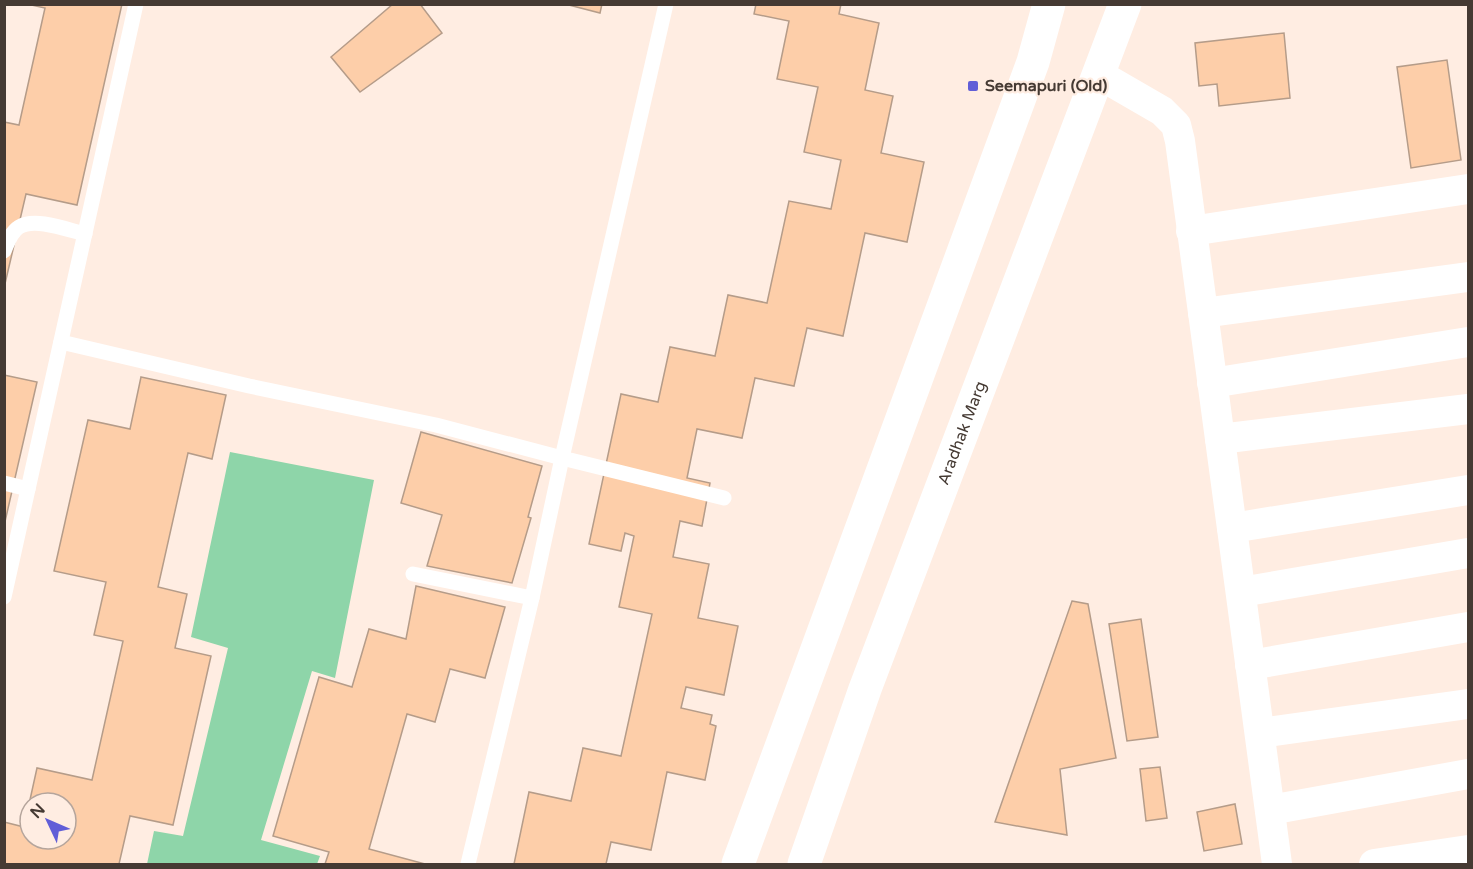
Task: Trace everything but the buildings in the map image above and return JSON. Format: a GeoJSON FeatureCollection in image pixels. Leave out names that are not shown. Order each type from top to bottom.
{"type":"FeatureCollection","features":[{"type":"Feature","properties":{"kind":"main road"},"geometry":{"type":"LineString","coordinates":[[738,864],[1033,62],[1049,4]]}},
{"type":"Feature","properties":{"kind":"main road","name":"Aradhak Marg"},"geometry":{"type":"LineString","coordinates":[[804,864],[865,689],[1125,4]]}},
{"type":"Feature","properties":{"kind":"street"},"geometry":{"type":"LineString","coordinates":[[1098,74],[1162,111],[1176,125],[1180,141],[1277,864]]}},
{"type":"Feature","properties":{"kind":"street"},"geometry":{"type":"LineString","coordinates":[[1191,231],[1468,189]]}},
{"type":"Feature","properties":{"kind":"street"},"geometry":{"type":"LineString","coordinates":[[1203,313],[1468,277]]}},
{"type":"Feature","properties":{"kind":"street"},"geometry":{"type":"LineString","coordinates":[[1212,383],[1468,342]]}},
{"type":"Feature","properties":{"kind":"street"},"geometry":{"type":"LineString","coordinates":[[1220,439],[1468,409]]}},
{"type":"Feature","properties":{"kind":"street"},"geometry":{"type":"LineString","coordinates":[[1232,528],[1468,490]]}},
{"type":"Feature","properties":{"kind":"street"},"geometry":{"type":"LineString","coordinates":[[1241,592],[1468,553]]}},
{"type":"Feature","properties":{"kind":"street"},"geometry":{"type":"LineString","coordinates":[[1251,665],[1468,627]]}},
{"type":"Feature","properties":{"kind":"street"},"geometry":{"type":"LineString","coordinates":[[1260,733],[1468,704]]}},
{"type":"Feature","properties":{"kind":"street"},"geometry":{"type":"LineString","coordinates":[[1270,810],[1468,774]]}},
{"type":"Feature","properties":{"kind":"street"},"geometry":{"type":"LineString","coordinates":[[1374,864],[1468,850]]}},
{"type":"Feature","properties":{"kind":"lane"},"geometry":{"type":"LineString","coordinates":[[4,597],[136,4]]}},
{"type":"Feature","properties":{"kind":"lane"},"geometry":{"type":"LineString","coordinates":[[468,864],[532,598],[666,4]]}},
{"type":"Feature","properties":{"kind":"lane"},"geometry":{"type":"LineString","coordinates":[[4,251],[11,236],[20,226],[35,222],[85,234]]}},
{"type":"Feature","properties":{"kind":"lane"},"geometry":{"type":"LineString","coordinates":[[61,342],[249,386],[436,425],[724,498]]}},
{"type":"Feature","properties":{"kind":"lane"},"geometry":{"type":"LineString","coordinates":[[4,483],[28,489]]}},
{"type":"Feature","properties":{"kind":"lane"},"geometry":{"type":"LineString","coordinates":[[413,574],[532,598]]}},
{"type":"Feature","properties":{"kind":"green space"},"geometry":{"type":"Polygon","coordinates":[[[230,452],[374,480],[335,678],[312,671],[261,840],[320,856],[317,864],[147,864],[154,831],[183,836],[228,648],[191,637],[230,452]]]}},
{"type":"Feature","properties":{"kind":"place","name":"Seemapuri (Old)"},"geometry":{"type":"Point","coordinates":[973,86]}}]}
